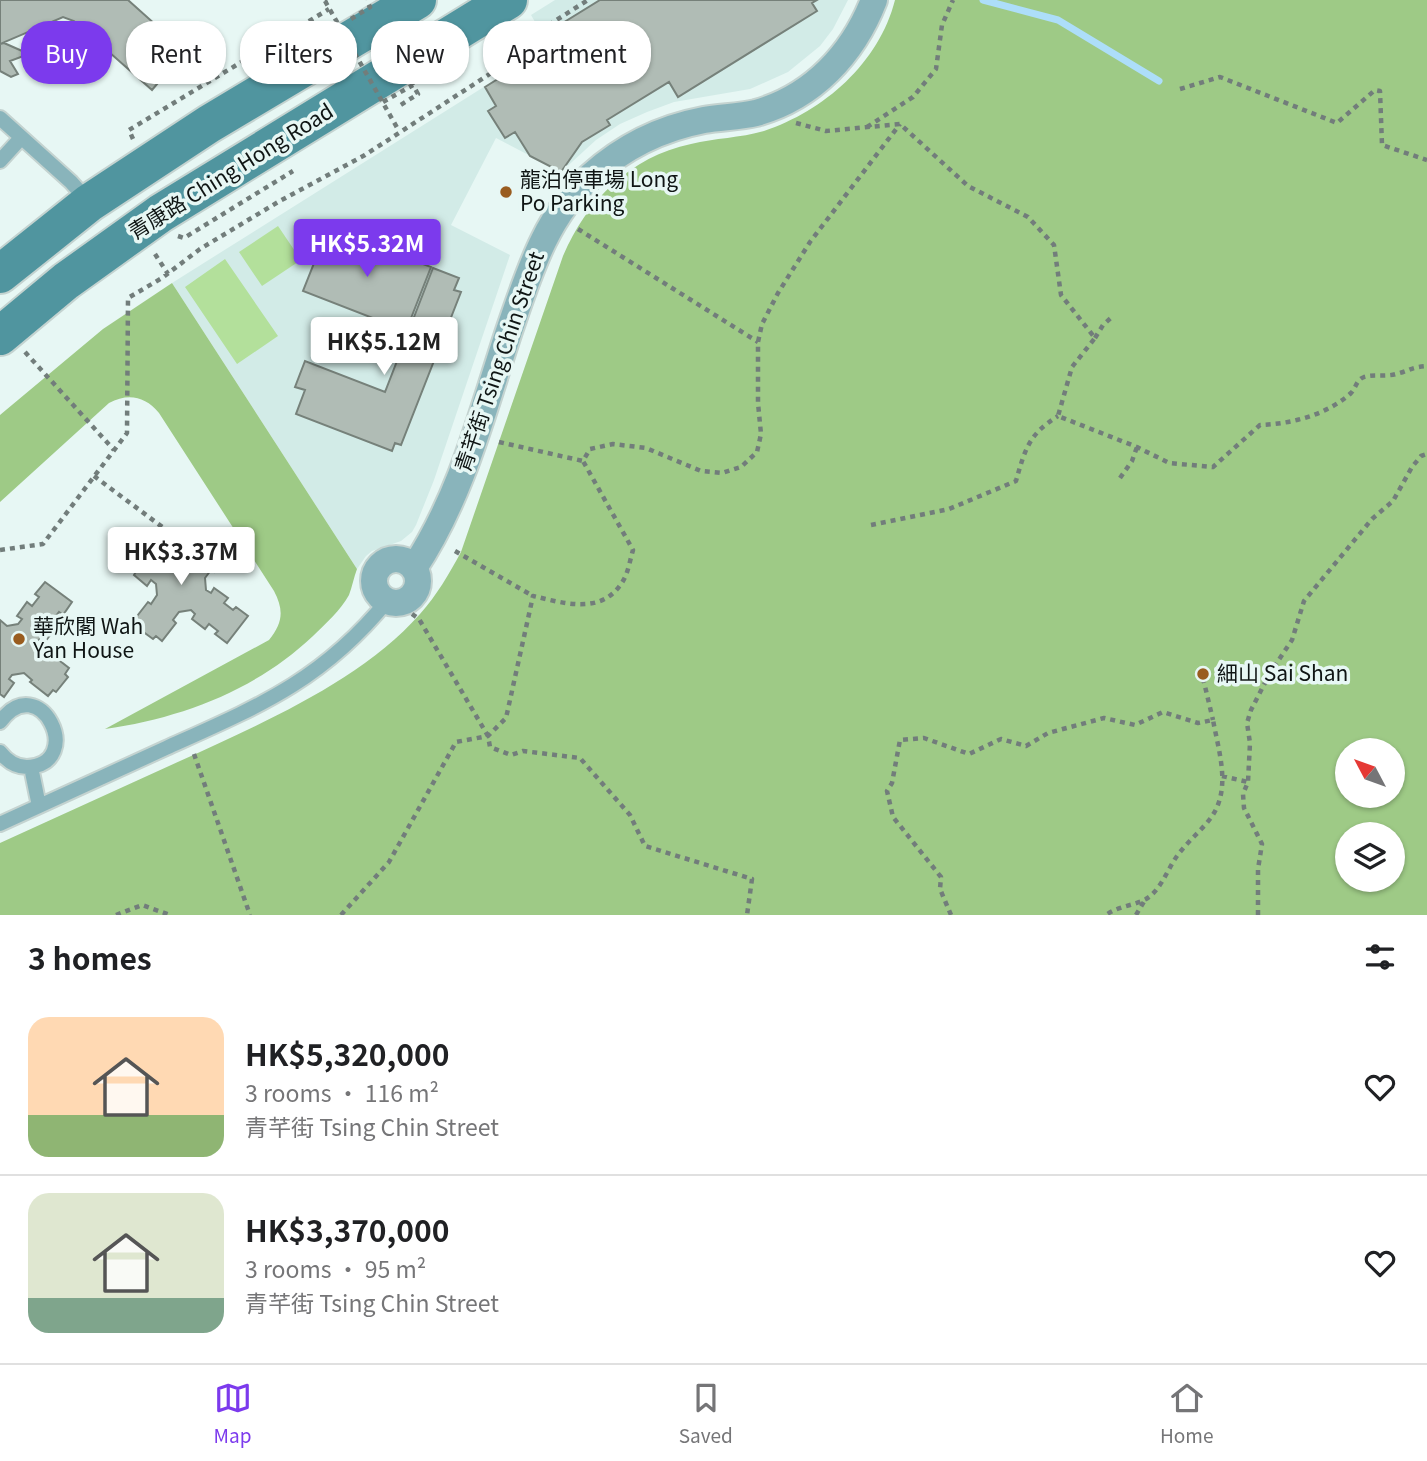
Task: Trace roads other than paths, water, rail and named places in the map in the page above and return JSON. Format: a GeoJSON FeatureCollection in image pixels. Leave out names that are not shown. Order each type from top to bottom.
{"type":"FeatureCollection","features":[{"type":"Feature","properties":{"kind":"main road"},"geometry":{"type":"LineString","coordinates":[[0,274],[89,203],[209,124],[417,0]]}},
{"type":"Feature","properties":{"kind":"main road","name":"青康路 Ching Hong Road"},"geometry":{"type":"LineString","coordinates":[[9,340],[66,281],[161,213],[508,0]]}},
{"type":"Feature","properties":{"kind":"street","name":"青芊街 Tsing Chin Street"},"geometry":{"type":"LineString","coordinates":[[387,601],[381,597],[374,585],[376,570],[381,564],[394,559],[402,559],[414,568],[438,530],[456,488],[532,263],[556,217],[572,195],[610,160],[656,134],[706,120],[756,113],[800,93],[821,79],[853,43],[874,0]]}},
{"type":"Feature","properties":{"kind":"lane"},"geometry":{"type":"LineString","coordinates":[[0,118],[71,182],[89,203]]}},
{"type":"Feature","properties":{"kind":"lane"},"geometry":{"type":"LineString","coordinates":[[0,162],[21,138]]}},
{"type":"Feature","properties":{"kind":"lane","name":"青芊街 Tsing Chin Street"},"geometry":{"type":"LineString","coordinates":[[0,824],[273,699],[329,661],[387,601]]}},
{"type":"Feature","properties":{"kind":"lane"},"geometry":{"type":"LineString","coordinates":[[0,722],[12,709],[32,707],[42,710],[50,718],[57,737],[49,757],[31,767],[12,764],[0,752]]}},
{"type":"Feature","properties":{"kind":"lane"},"geometry":{"type":"LineString","coordinates":[[31,767],[39,806]]}},
{"type":"Feature","properties":{"kind":"waterway"},"geometry":{"type":"LineString","coordinates":[[983,0],[1058,20],[1159,81]]}},
{"type":"Feature","properties":{"kind":"place","name":"龍泊停車場 Long Po Parking"},"geometry":{"type":"Point","coordinates":[506,192]}},
{"type":"Feature","properties":{"kind":"place","name":"華欣閣 Wah Yan House"},"geometry":{"type":"Point","coordinates":[19,639]}},
{"type":"Feature","properties":{"kind":"place","name":"細山 Sai Shan"},"geometry":{"type":"Point","coordinates":[1203,674]}}]}
